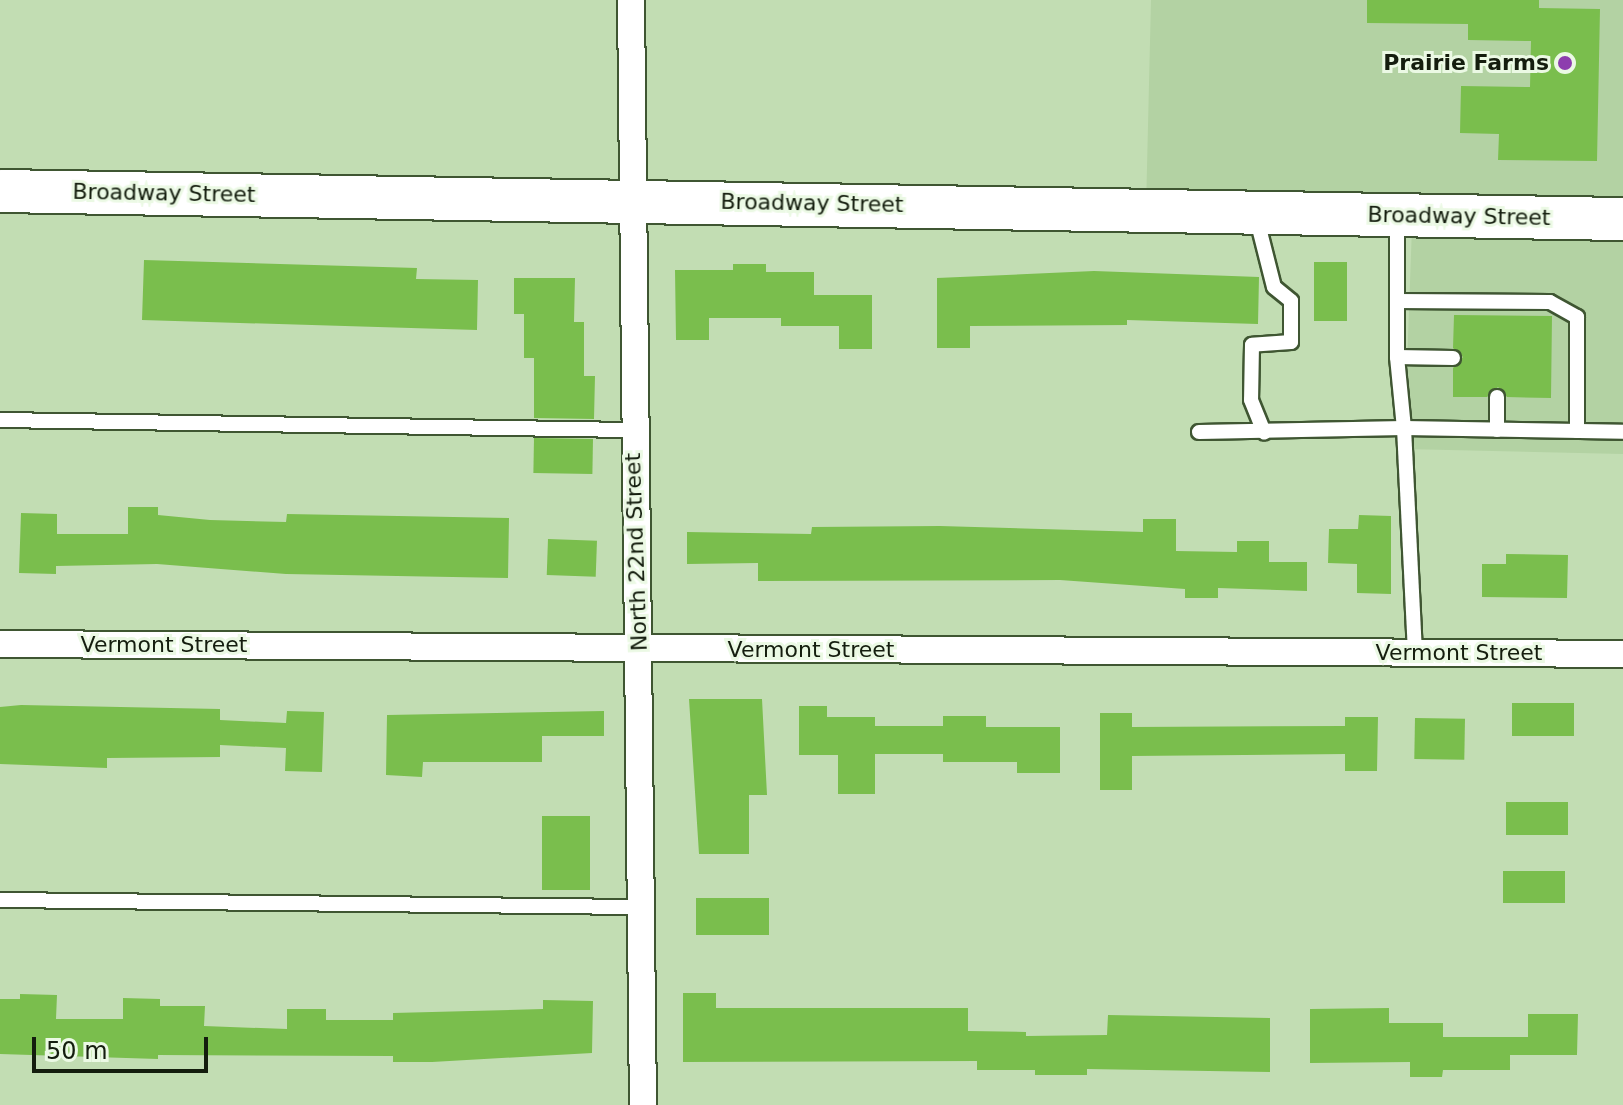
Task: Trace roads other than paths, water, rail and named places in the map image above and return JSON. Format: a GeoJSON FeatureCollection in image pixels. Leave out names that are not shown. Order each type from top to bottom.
{"type":"FeatureCollection","features":[{"type":"Feature","properties":{"kind":"main road","name":"Broadway Street"},"geometry":{"type":"LineString","coordinates":[[0,191],[631,199],[1623,219]]}},
{"type":"Feature","properties":{"kind":"street","name":"North 22nd Street"},"geometry":{"type":"LineString","coordinates":[[631,0],[633,430],[640,649],[643,1105]]}},
{"type":"Feature","properties":{"kind":"street","name":"Vermont Street"},"geometry":{"type":"LineString","coordinates":[[0,644],[1623,654]]}},
{"type":"Feature","properties":{"kind":"lane"},"geometry":{"type":"LineString","coordinates":[[1255,212],[1274,287],[1291,301],[1291,342],[1252,345],[1251,400],[1264,432]]}},
{"type":"Feature","properties":{"kind":"lane"},"geometry":{"type":"LineString","coordinates":[[1397,215],[1397,357],[1404,428],[1415,653]]}},
{"type":"Feature","properties":{"kind":"lane"},"geometry":{"type":"LineString","coordinates":[[1397,301],[1498,309],[1550,302],[1577,317],[1577,431]]}},
{"type":"Feature","properties":{"kind":"lane"},"geometry":{"type":"LineString","coordinates":[[1397,357],[1453,358]]}},
{"type":"Feature","properties":{"kind":"lane"},"geometry":{"type":"LineString","coordinates":[[1497,397],[1497,430]]}},
{"type":"Feature","properties":{"kind":"lane"},"geometry":{"type":"LineString","coordinates":[[0,420],[633,430]]}},
{"type":"Feature","properties":{"kind":"lane"},"geometry":{"type":"LineString","coordinates":[[1199,432],[1404,428],[1623,432]]}},
{"type":"Feature","properties":{"kind":"lane"},"geometry":{"type":"LineString","coordinates":[[0,900],[641,907]]}},
{"type":"Feature","properties":{"kind":"place","name":"Prairie Farms"},"geometry":{"type":"Point","coordinates":[1565,63]}}]}
